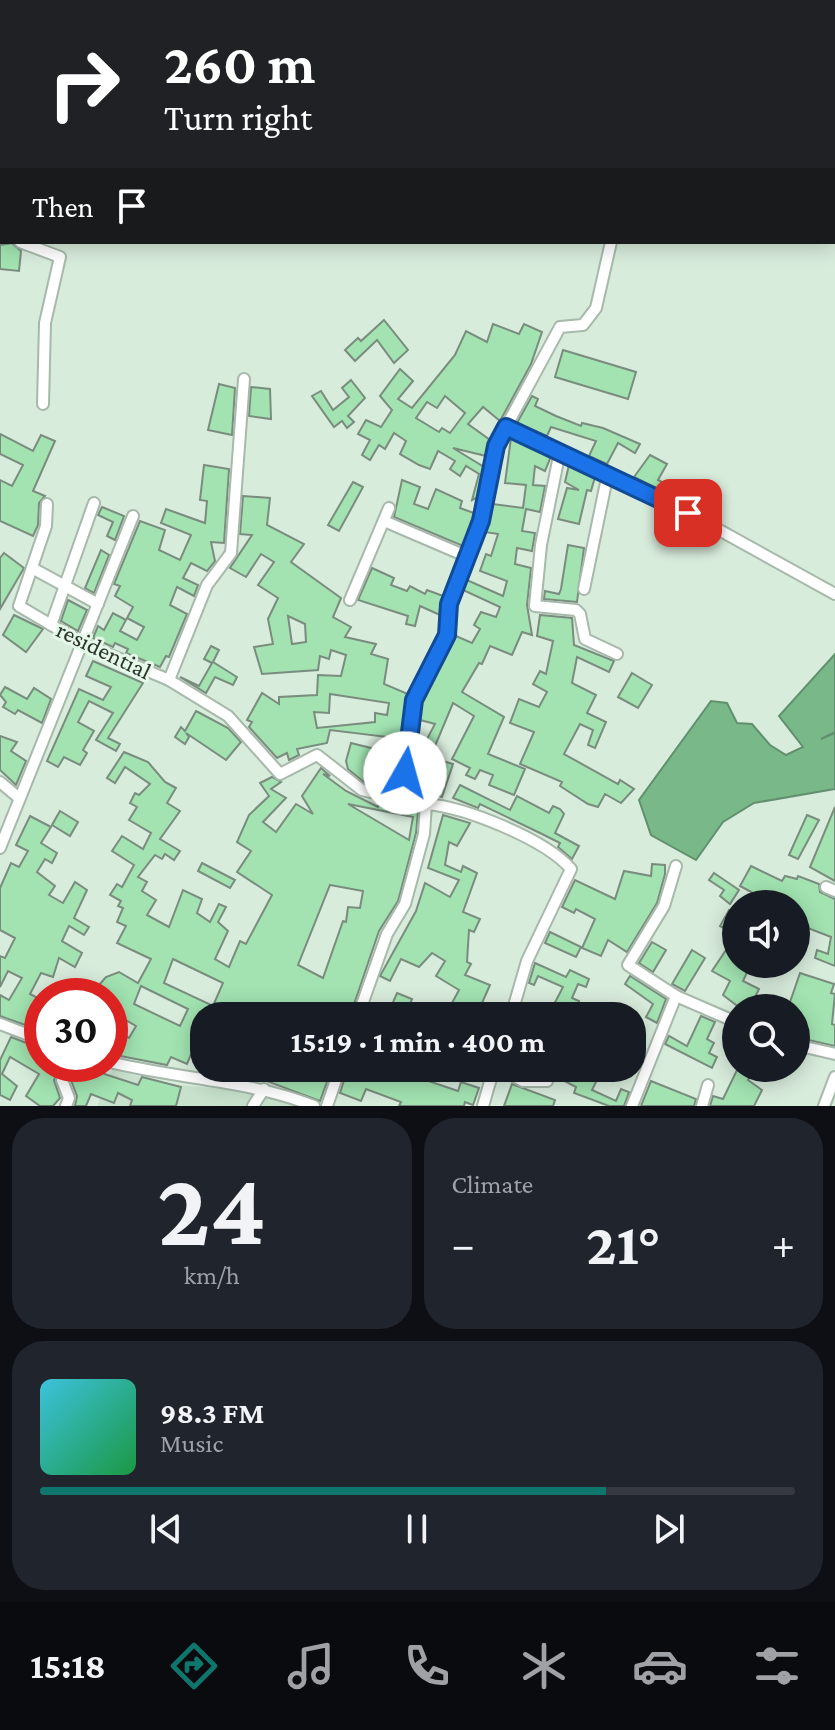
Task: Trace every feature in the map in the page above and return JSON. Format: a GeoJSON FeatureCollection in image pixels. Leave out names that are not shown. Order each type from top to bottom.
{"type":"FeatureCollection","features":[{"type":"Feature","properties":{"kind":"street"},"geometry":{"type":"LineString","coordinates":[[25,244],[60,257],[45,323],[43,404]]}},
{"type":"Feature","properties":{"kind":"street"},"geometry":{"type":"LineString","coordinates":[[402,799],[414,700],[447,635],[449,604],[481,521],[496,446],[560,327],[583,325],[596,308],[611,244]]}},
{"type":"Feature","properties":{"kind":"street","name":"residential"},"geometry":{"type":"LineString","coordinates":[[32,568],[19,606],[82,643],[169,680],[207,585],[231,553],[244,379]]}},
{"type":"Feature","properties":{"kind":"street"},"geometry":{"type":"LineString","coordinates":[[506,427],[663,499],[835,594]]}},
{"type":"Feature","properties":{"kind":"street"},"geometry":{"type":"LineString","coordinates":[[560,451],[541,545],[535,606],[576,610],[580,614],[585,639],[617,654]]}},
{"type":"Feature","properties":{"kind":"street"},"geometry":{"type":"LineString","coordinates":[[584,589],[608,473]]}},
{"type":"Feature","properties":{"kind":"street"},"geometry":{"type":"LineString","coordinates":[[51,625],[94,503]]}},
{"type":"Feature","properties":{"kind":"street"},"geometry":{"type":"LineString","coordinates":[[47,504],[46,526],[32,568],[98,604]]}},
{"type":"Feature","properties":{"kind":"street"},"geometry":{"type":"LineString","coordinates":[[350,600],[389,508]]}},
{"type":"Feature","properties":{"kind":"street"},"geometry":{"type":"LineString","coordinates":[[0,848],[133,516]]}},
{"type":"Feature","properties":{"kind":"street"},"geometry":{"type":"LineString","coordinates":[[384,521],[468,557]]}},
{"type":"Feature","properties":{"kind":"street"},"geometry":{"type":"LineString","coordinates":[[169,680],[228,716],[280,774],[317,755],[362,790],[462,810],[545,850],[571,869],[527,961],[515,1002]]}},
{"type":"Feature","properties":{"kind":"street"},"geometry":{"type":"LineString","coordinates":[[0,782],[19,798]]}},
{"type":"Feature","properties":{"kind":"street"},"geometry":{"type":"LineString","coordinates":[[363,1002],[387,934],[405,904],[424,834],[426,804]]}},
{"type":"Feature","properties":{"kind":"street"},"geometry":{"type":"LineString","coordinates":[[676,866],[664,906],[628,965],[676,996],[722,1016]]}},
{"type":"Feature","properties":{"kind":"street"},"geometry":{"type":"LineString","coordinates":[[632,1106],[676,996]]}},
{"type":"Feature","properties":{"kind":"street"},"geometry":{"type":"LineString","coordinates":[[0,1024],[24,1033]]}},
{"type":"Feature","properties":{"kind":"street"},"geometry":{"type":"LineString","coordinates":[[810,1048],[835,1054]]}},
{"type":"Feature","properties":{"kind":"street"},"geometry":{"type":"LineString","coordinates":[[128,1067],[163,1076],[264,1089],[314,1106]]}},
{"type":"Feature","properties":{"kind":"street"},"geometry":{"type":"LineString","coordinates":[[824,1106],[835,1077]]}},
{"type":"Feature","properties":{"kind":"street"},"geometry":{"type":"LineString","coordinates":[[63,1082],[69,1098],[66,1106]]}},
{"type":"Feature","properties":{"kind":"street"},"geometry":{"type":"LineString","coordinates":[[327,1106],[335,1082]]}},
{"type":"Feature","properties":{"kind":"street"},"geometry":{"type":"LineString","coordinates":[[483,1106],[492,1082]]}},
{"type":"Feature","properties":{"kind":"street"},"geometry":{"type":"LineString","coordinates":[[702,1106],[708,1085]]}},
{"type":"Feature","properties":{"kind":"street"},"geometry":{"type":"LineString","coordinates":[[253,1106],[264,1089]]}},
{"type":"Feature","properties":{"kind":"shaded area"},"geometry":{"type":"Polygon","coordinates":[[[835,654],[835,732],[821,739],[835,733],[835,789],[754,803],[723,822],[696,860],[651,835],[639,800],[711,701],[727,703],[737,723],[752,724],[770,745],[786,755],[803,747],[779,716],[835,654]]]}},
{"type":"Feature","properties":{"kind":"shaded area"},"geometry":{"type":"Polygon","coordinates":[[[128,1074],[176,1085],[262,1092],[299,1106],[97,1106],[107,1082],[128,1082],[128,1074]]]}},
{"type":"Feature","properties":{"kind":"building"},"geometry":{"type":"Polygon","coordinates":[[[13,244],[21,251],[19,271],[0,269],[0,245],[13,244]]]}},
{"type":"Feature","properties":{"kind":"building"},"geometry":{"type":"Polygon","coordinates":[[[384,320],[408,350],[394,363],[377,340],[355,361],[345,350],[358,338],[361,341],[384,320]]]}},
{"type":"Feature","properties":{"kind":"building"},"geometry":{"type":"Polygon","coordinates":[[[493,324],[519,334],[524,324],[542,332],[531,364],[500,421],[483,407],[468,424],[490,440],[486,456],[453,448],[484,467],[478,497],[472,500],[479,474],[466,466],[460,476],[450,469],[455,461],[438,451],[430,469],[419,465],[400,454],[406,441],[394,433],[385,449],[379,445],[370,460],[362,455],[370,440],[358,434],[366,420],[381,427],[392,410],[380,396],[400,369],[413,381],[398,399],[412,408],[455,355],[466,331],[487,342],[493,324]],[[445,396],[437,408],[427,402],[416,418],[439,432],[442,428],[450,433],[465,413],[445,396]]]}},
{"type":"Feature","properties":{"kind":"building"},"geometry":{"type":"Polygon","coordinates":[[[563,350],[636,372],[628,399],[555,377],[563,350]]]}},
{"type":"Feature","properties":{"kind":"building"},"geometry":{"type":"Polygon","coordinates":[[[351,380],[365,398],[348,416],[354,422],[347,428],[342,421],[334,427],[312,396],[321,391],[333,410],[349,397],[342,388],[351,380]]]}},
{"type":"Feature","properties":{"kind":"building"},"geometry":{"type":"Polygon","coordinates":[[[219,384],[235,388],[232,435],[208,430],[219,384]]]}},
{"type":"Feature","properties":{"kind":"building"},"geometry":{"type":"Polygon","coordinates":[[[251,387],[270,389],[271,419],[249,416],[251,387]]]}},
{"type":"Feature","properties":{"kind":"building"},"geometry":{"type":"Polygon","coordinates":[[[532,396],[538,399],[535,406],[556,416],[581,426],[582,423],[603,428],[640,444],[635,453],[618,443],[607,464],[589,456],[596,441],[551,427],[547,436],[517,423],[532,396]]]}},
{"type":"Feature","properties":{"kind":"building"},"geometry":{"type":"Polygon","coordinates":[[[0,434],[33,451],[41,435],[55,441],[33,491],[45,496],[39,503],[38,525],[33,536],[0,521],[0,480],[12,486],[23,465],[0,454],[0,434]]]}},
{"type":"Feature","properties":{"kind":"building"},"geometry":{"type":"Polygon","coordinates":[[[511,438],[551,456],[545,471],[535,466],[533,485],[545,486],[540,512],[526,509],[522,531],[535,533],[532,551],[517,548],[515,564],[531,568],[527,605],[532,635],[522,632],[512,655],[490,646],[482,664],[479,663],[462,692],[504,717],[488,754],[525,769],[514,795],[489,785],[493,775],[480,770],[475,779],[466,775],[470,768],[452,759],[474,716],[453,703],[435,746],[426,741],[435,724],[420,720],[422,702],[456,636],[472,643],[480,629],[474,625],[481,612],[496,617],[500,607],[463,590],[467,580],[503,596],[507,581],[480,571],[486,554],[491,556],[498,534],[485,532],[493,504],[523,508],[526,485],[505,483],[511,438]]]}},
{"type":"Feature","properties":{"kind":"building"},"geometry":{"type":"Polygon","coordinates":[[[650,455],[667,464],[658,480],[682,492],[679,499],[634,477],[650,455]]]}},
{"type":"Feature","properties":{"kind":"building"},"geometry":{"type":"Polygon","coordinates":[[[204,465],[229,469],[224,543],[211,542],[215,561],[207,571],[191,563],[183,578],[198,585],[194,596],[177,587],[170,605],[187,614],[169,657],[166,656],[160,667],[126,653],[128,649],[115,643],[113,647],[93,638],[98,626],[104,630],[113,613],[126,620],[120,631],[137,640],[144,627],[127,618],[133,607],[115,596],[120,586],[114,584],[140,521],[165,530],[159,550],[180,560],[191,535],[161,523],[166,509],[205,523],[207,501],[200,500],[204,465]]]}},
{"type":"Feature","properties":{"kind":"building"},"geometry":{"type":"Polygon","coordinates":[[[569,465],[595,477],[591,491],[587,490],[579,524],[558,519],[567,488],[579,490],[565,482],[569,465]]]}},
{"type":"Feature","properties":{"kind":"building"},"geometry":{"type":"Polygon","coordinates":[[[402,480],[420,487],[414,504],[428,509],[436,489],[462,501],[460,508],[474,513],[463,546],[394,517],[402,480]]]}},
{"type":"Feature","properties":{"kind":"building"},"geometry":{"type":"Polygon","coordinates":[[[353,482],[363,487],[339,531],[328,525],[353,482]]]}},
{"type":"Feature","properties":{"kind":"building"},"geometry":{"type":"Polygon","coordinates":[[[243,496],[270,498],[267,525],[304,544],[291,562],[341,598],[333,617],[351,627],[345,637],[376,644],[371,654],[388,659],[384,684],[408,694],[400,748],[394,747],[396,738],[330,730],[327,743],[297,749],[299,755],[289,760],[287,753],[277,758],[249,727],[252,722],[247,720],[262,693],[279,704],[279,697],[317,695],[318,675],[341,676],[346,655],[331,650],[329,659],[320,656],[318,670],[262,674],[254,647],[273,644],[268,619],[278,598],[258,585],[274,562],[261,554],[246,577],[230,568],[252,535],[240,534],[243,496]],[[288,616],[292,644],[306,642],[305,624],[288,616]],[[330,694],[329,713],[314,712],[317,728],[375,722],[375,713],[387,715],[389,703],[330,694]]]}},
{"type":"Feature","properties":{"kind":"building"},"geometry":{"type":"Polygon","coordinates":[[[102,507],[124,516],[115,540],[107,536],[113,522],[98,515],[102,507]]]}},
{"type":"Feature","properties":{"kind":"building"},"geometry":{"type":"Polygon","coordinates":[[[568,545],[584,548],[577,602],[544,599],[545,591],[559,594],[568,545]]]}},
{"type":"Feature","properties":{"kind":"building"},"geometry":{"type":"Polygon","coordinates":[[[101,550],[109,555],[94,593],[85,588],[101,550]]]}},
{"type":"Feature","properties":{"kind":"building"},"geometry":{"type":"Polygon","coordinates":[[[4,553],[24,568],[0,609],[0,558],[4,553]]]}},
{"type":"Feature","properties":{"kind":"building"},"geometry":{"type":"Polygon","coordinates":[[[372,568],[394,578],[391,585],[407,591],[410,586],[425,594],[427,590],[443,596],[440,615],[420,606],[415,626],[406,624],[408,616],[358,600],[372,568]]]}},
{"type":"Feature","properties":{"kind":"building"},"geometry":{"type":"Polygon","coordinates":[[[68,600],[87,610],[78,631],[61,621],[68,600]]]}},
{"type":"Feature","properties":{"kind":"building"},"geometry":{"type":"Polygon","coordinates":[[[14,615],[43,629],[26,652],[3,635],[14,615]]]}},
{"type":"Feature","properties":{"kind":"building"},"geometry":{"type":"Polygon","coordinates":[[[540,615],[572,618],[574,645],[614,661],[609,672],[577,657],[572,683],[596,695],[587,713],[606,722],[595,748],[588,745],[593,730],[580,724],[564,754],[618,784],[620,780],[634,789],[621,803],[605,794],[598,807],[588,804],[560,786],[562,782],[520,764],[534,732],[510,723],[519,699],[539,707],[547,692],[533,684],[540,671],[546,674],[553,641],[537,636],[540,615]]]}},
{"type":"Feature","properties":{"kind":"building"},"geometry":{"type":"Polygon","coordinates":[[[211,646],[219,650],[213,662],[237,677],[233,685],[215,677],[206,693],[180,677],[199,686],[212,663],[204,659],[211,646]]]}},
{"type":"Feature","properties":{"kind":"building"},"geometry":{"type":"Polygon","coordinates":[[[93,661],[143,683],[108,738],[120,744],[116,751],[96,740],[113,713],[89,701],[78,722],[94,731],[83,750],[87,753],[80,765],[64,757],[58,767],[47,761],[79,689],[103,700],[111,687],[86,676],[93,661]]]}},
{"type":"Feature","properties":{"kind":"building"},"geometry":{"type":"Polygon","coordinates":[[[632,673],[652,685],[638,708],[618,697],[632,673]]]}},
{"type":"Feature","properties":{"kind":"building"},"geometry":{"type":"Polygon","coordinates":[[[5,687],[27,699],[34,688],[51,699],[42,723],[18,710],[15,714],[3,707],[6,702],[0,695],[5,687]]]}},
{"type":"Feature","properties":{"kind":"building"},"geometry":{"type":"Polygon","coordinates":[[[196,711],[228,728],[241,742],[226,760],[186,733],[189,737],[185,744],[175,737],[181,727],[185,731],[196,711]]]}},
{"type":"Feature","properties":{"kind":"building"},"geometry":{"type":"Polygon","coordinates":[[[0,736],[17,742],[11,751],[26,761],[16,785],[0,770],[0,736]]]}},
{"type":"Feature","properties":{"kind":"building"},"geometry":{"type":"Polygon","coordinates":[[[351,743],[375,749],[371,765],[390,770],[385,787],[365,783],[348,769],[346,761],[351,743]]]}},
{"type":"Feature","properties":{"kind":"building"},"geometry":{"type":"Polygon","coordinates":[[[124,752],[148,762],[165,782],[176,788],[167,803],[180,811],[160,839],[180,851],[174,860],[165,854],[162,859],[155,855],[138,877],[147,882],[142,891],[156,900],[147,915],[169,927],[183,890],[202,899],[197,913],[210,922],[219,904],[226,907],[218,922],[228,931],[215,959],[229,967],[240,941],[246,944],[272,895],[237,872],[251,851],[237,842],[249,815],[269,796],[260,783],[272,777],[281,782],[271,789],[286,798],[263,822],[276,832],[296,804],[313,814],[302,796],[321,768],[330,776],[323,774],[346,791],[378,807],[379,803],[418,811],[416,833],[398,901],[379,931],[355,1002],[215,1002],[223,983],[173,959],[164,983],[204,1002],[190,1002],[190,1057],[187,1064],[171,1057],[167,1065],[128,1057],[128,1037],[136,1026],[128,1021],[128,978],[105,978],[119,972],[138,983],[151,959],[117,943],[126,926],[117,922],[123,908],[118,906],[121,901],[110,895],[117,884],[122,887],[134,865],[112,851],[122,836],[143,849],[151,833],[129,820],[137,807],[130,803],[135,793],[139,795],[150,784],[125,767],[115,783],[107,778],[124,752]],[[348,804],[409,840],[413,817],[348,804]],[[330,885],[298,965],[323,978],[343,921],[346,922],[348,907],[360,908],[363,891],[330,885]],[[141,986],[134,1004],[180,1026],[188,1009],[141,986]]]}},
{"type":"Feature","properties":{"kind":"building"},"geometry":{"type":"Polygon","coordinates":[[[439,760],[453,764],[442,797],[433,794],[439,760]]]}},
{"type":"Feature","properties":{"kind":"building"},"geometry":{"type":"Polygon","coordinates":[[[460,785],[510,810],[517,796],[549,813],[553,806],[560,809],[564,814],[555,833],[579,846],[572,859],[558,847],[560,843],[480,804],[478,808],[453,798],[460,785]]]}},
{"type":"Feature","properties":{"kind":"building"},"geometry":{"type":"Polygon","coordinates":[[[835,807],[835,881],[810,867],[835,807]]]}},
{"type":"Feature","properties":{"kind":"building"},"geometry":{"type":"Polygon","coordinates":[[[60,811],[78,822],[70,836],[52,825],[60,811]]]}},
{"type":"Feature","properties":{"kind":"building"},"geometry":{"type":"Polygon","coordinates":[[[443,815],[470,823],[457,846],[449,842],[445,865],[461,872],[463,866],[477,873],[463,912],[480,919],[474,932],[469,930],[467,962],[471,964],[465,975],[490,985],[482,1002],[453,1002],[459,990],[436,976],[445,961],[432,953],[419,967],[401,959],[390,981],[380,976],[416,911],[425,883],[450,897],[459,880],[428,868],[443,815]]]}},
{"type":"Feature","properties":{"kind":"building"},"geometry":{"type":"Polygon","coordinates":[[[807,815],[819,820],[798,859],[789,855],[807,815]]]}},
{"type":"Feature","properties":{"kind":"building"},"geometry":{"type":"Polygon","coordinates":[[[30,816],[51,827],[41,843],[57,853],[52,863],[45,859],[37,872],[55,886],[49,895],[63,903],[75,882],[87,890],[74,918],[89,927],[84,935],[69,926],[62,941],[82,953],[75,967],[59,958],[53,977],[41,973],[38,978],[24,978],[24,1025],[0,1016],[0,995],[9,1000],[22,978],[8,971],[0,987],[0,956],[5,958],[15,938],[0,930],[0,888],[11,863],[19,867],[28,851],[16,845],[30,816]]]}},
{"type":"Feature","properties":{"kind":"building"},"geometry":{"type":"Polygon","coordinates":[[[202,863],[235,880],[230,888],[198,871],[202,863]]]}},
{"type":"Feature","properties":{"kind":"building"},"geometry":{"type":"Polygon","coordinates":[[[652,864],[665,865],[657,903],[627,952],[608,940],[601,956],[582,948],[595,919],[576,909],[574,913],[562,907],[575,880],[615,899],[624,871],[651,876],[652,864]]]}},
{"type":"Feature","properties":{"kind":"building"},"geometry":{"type":"Polygon","coordinates":[[[751,866],[782,881],[785,876],[797,879],[798,876],[819,884],[820,892],[835,899],[835,966],[815,958],[817,950],[828,954],[831,937],[810,929],[810,890],[747,890],[740,886],[751,866]]]}},
{"type":"Feature","properties":{"kind":"building"},"geometry":{"type":"Polygon","coordinates":[[[714,873],[739,890],[724,890],[709,880],[714,873]]]}},
{"type":"Feature","properties":{"kind":"building"},"geometry":{"type":"Polygon","coordinates":[[[550,932],[581,947],[576,957],[545,943],[550,932]]]}},
{"type":"Feature","properties":{"kind":"building"},"geometry":{"type":"Polygon","coordinates":[[[652,942],[666,950],[653,972],[639,963],[652,942]]]}},
{"type":"Feature","properties":{"kind":"building"},"geometry":{"type":"Polygon","coordinates":[[[692,950],[705,958],[685,991],[672,984],[692,950]]]}},
{"type":"Feature","properties":{"kind":"building"},"geometry":{"type":"Polygon","coordinates":[[[722,956],[722,977],[712,971],[722,956]]]}},
{"type":"Feature","properties":{"kind":"building"},"geometry":{"type":"Polygon","coordinates":[[[535,963],[566,977],[570,970],[589,979],[586,987],[578,984],[572,998],[579,1002],[555,1002],[563,987],[538,976],[534,985],[529,983],[535,963]]]}},
{"type":"Feature","properties":{"kind":"building"},"geometry":{"type":"Polygon","coordinates":[[[630,976],[666,999],[657,1023],[646,1017],[653,1004],[625,984],[630,976]]]}},
{"type":"Feature","properties":{"kind":"building"},"geometry":{"type":"Polygon","coordinates":[[[810,976],[834,984],[831,993],[835,994],[832,1024],[835,1025],[835,1046],[810,1040],[810,994],[793,994],[798,978],[810,976]]]}},
{"type":"Feature","properties":{"kind":"building"},"geometry":{"type":"Polygon","coordinates":[[[725,978],[744,978],[743,981],[759,989],[757,994],[724,994],[730,981],[725,978]]]}},
{"type":"Feature","properties":{"kind":"building"},"geometry":{"type":"Polygon","coordinates":[[[397,993],[412,999],[411,1002],[393,1002],[397,993]]]}},
{"type":"Feature","properties":{"kind":"building"},"geometry":{"type":"Polygon","coordinates":[[[701,1016],[715,1022],[707,1039],[714,1043],[709,1053],[717,1057],[712,1068],[665,1044],[669,1036],[687,1046],[701,1016]]]}},
{"type":"Feature","properties":{"kind":"building"},"geometry":{"type":"Polygon","coordinates":[[[11,1037],[24,1042],[24,1065],[10,1057],[2,1074],[17,1086],[10,1100],[0,1095],[0,1060],[11,1037]]]}},
{"type":"Feature","properties":{"kind":"building"},"geometry":{"type":"Polygon","coordinates":[[[142,1077],[181,1087],[176,1106],[130,1106],[132,1100],[118,1093],[114,1103],[91,1094],[86,1106],[75,1106],[77,1096],[72,1082],[128,1082],[138,1085],[142,1077]]]}},
{"type":"Feature","properties":{"kind":"building"},"geometry":{"type":"Polygon","coordinates":[[[651,1081],[696,1099],[694,1106],[641,1106],[651,1081]]]}},
{"type":"Feature","properties":{"kind":"building"},"geometry":{"type":"Polygon","coordinates":[[[34,1082],[55,1082],[60,1098],[53,1106],[40,1106],[26,1096],[34,1082]]]}},
{"type":"Feature","properties":{"kind":"building"},"geometry":{"type":"Polygon","coordinates":[[[269,1082],[327,1082],[320,1101],[269,1082]]]}},
{"type":"Feature","properties":{"kind":"building"},"geometry":{"type":"Polygon","coordinates":[[[344,1082],[432,1082],[458,1091],[461,1082],[479,1088],[473,1105],[465,1102],[464,1106],[399,1106],[401,1102],[366,1089],[361,1101],[340,1093],[344,1082]]]}},
{"type":"Feature","properties":{"kind":"building"},"geometry":{"type":"Polygon","coordinates":[[[566,1082],[596,1082],[592,1090],[616,1101],[621,1089],[629,1092],[624,1106],[609,1106],[574,1093],[576,1087],[566,1082]]]}},
{"type":"Feature","properties":{"kind":"building"},"geometry":{"type":"Polygon","coordinates":[[[731,1082],[751,1082],[762,1090],[754,1106],[710,1106],[713,1096],[723,1099],[731,1082]]]}},
{"type":"Feature","properties":{"kind":"building"},"geometry":{"type":"Polygon","coordinates":[[[512,1084],[555,1100],[553,1106],[504,1106],[512,1084]]]}},
{"type":"Feature","properties":{"kind":"route"},"geometry":{"type":"LineString","coordinates":[[405,773],[414,700],[447,635],[445,623],[449,604],[481,521],[496,446],[506,427],[688,513]]}}]}
